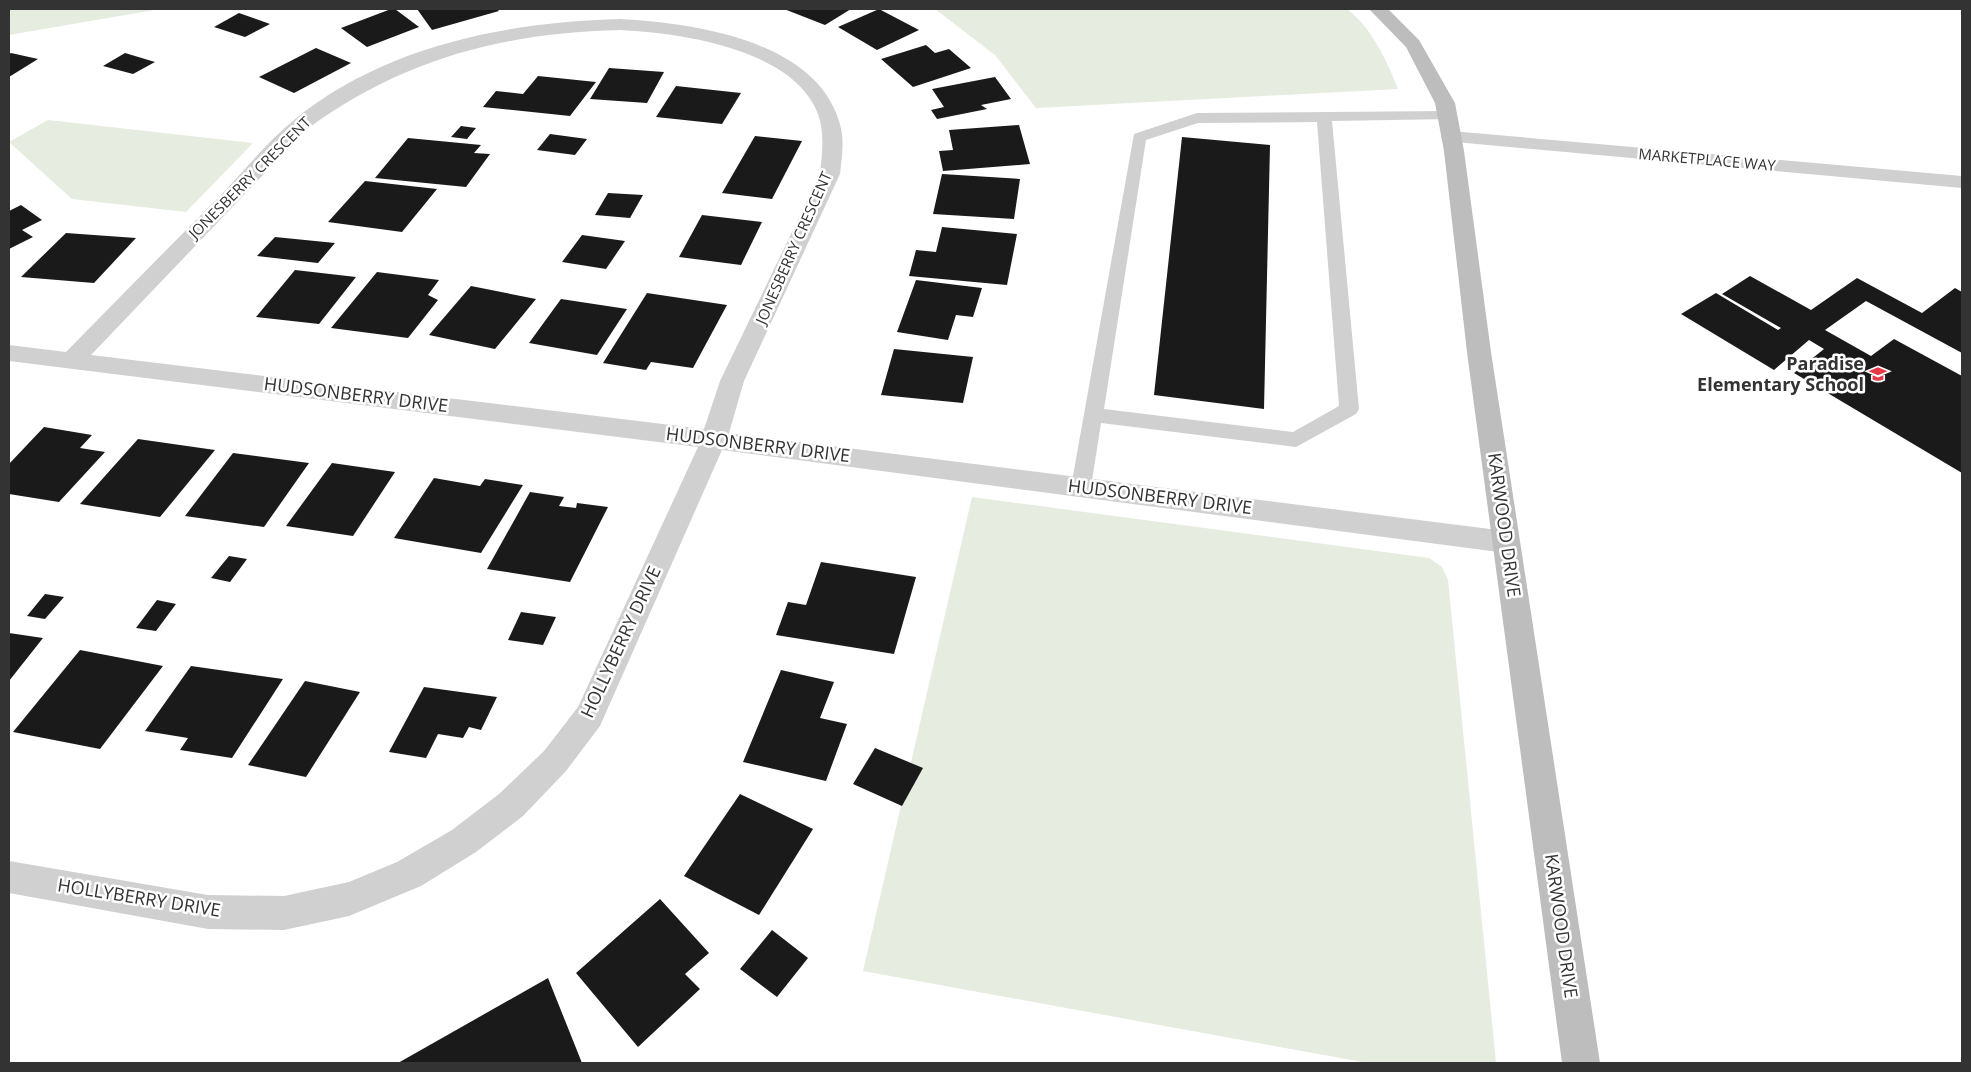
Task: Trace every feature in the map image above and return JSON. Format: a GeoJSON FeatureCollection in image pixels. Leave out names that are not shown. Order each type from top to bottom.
{"type":"FeatureCollection","features":[{"type":"Feature","properties":{"kind":"main road","name":"KARWOOD DRIVE"},"geometry":{"type":"LineString","coordinates":[[1378,9],[1414,44],[1445,103],[1581,1063]]}},
{"type":"Feature","properties":{"kind":"street","name":"JONESBERRY CRESCENT"},"geometry":{"type":"LineString","coordinates":[[73,359],[276,148],[300,125],[331,101],[366,82],[408,64],[455,47],[504,36],[593,26],[663,27],[735,42],[767,56],[797,74],[818,96],[830,121],[834,147],[830,174],[732,381],[714,440]]}},
{"type":"Feature","properties":{"kind":"street","name":"MARKETPLACE WAY"},"geometry":{"type":"LineString","coordinates":[[1449,126],[1962,182]]}},
{"type":"Feature","properties":{"kind":"street","name":"HUDSONBERRY DRIVE"},"geometry":{"type":"LineString","coordinates":[[9,353],[73,359],[1506,542]]}},
{"type":"Feature","properties":{"kind":"street","name":"HOLLYBERRY DRIVE"},"geometry":{"type":"LineString","coordinates":[[9,877],[208,912],[284,912],[349,899],[410,874],[464,841],[511,805],[555,761],[589,716],[714,440]]}},
{"type":"Feature","properties":{"kind":"lane"},"geometry":{"type":"LineString","coordinates":[[1093,415],[1296,440],[1349,409],[1324,116]]}},
{"type":"Feature","properties":{"kind":"lane"},"geometry":{"type":"LineString","coordinates":[[1081,487],[1139,137],[1197,118],[1324,116],[1449,126]]}},
{"type":"Feature","properties":{"kind":"shaded area"},"geometry":{"type":"Polygon","coordinates":[[[9,9],[160,9],[9,35],[9,9]]]}},
{"type":"Feature","properties":{"kind":"shaded area"},"geometry":{"type":"Polygon","coordinates":[[[935,9],[1347,9],[1371,35],[1384,56],[1398,89],[1036,108],[995,55],[935,9]]]}},
{"type":"Feature","properties":{"kind":"shaded area"},"geometry":{"type":"Polygon","coordinates":[[[48,120],[253,143],[186,212],[72,199],[9,142],[48,120]]]}},
{"type":"Feature","properties":{"kind":"shaded area"},"geometry":{"type":"Polygon","coordinates":[[[972,497],[1429,558],[1442,567],[1448,580],[1496,1063],[1368,1063],[863,971],[972,497]]]}},
{"type":"Feature","properties":{"kind":"building"},"geometry":{"type":"Polygon","coordinates":[[[395,9],[419,27],[367,47],[341,28],[395,9]]]}},
{"type":"Feature","properties":{"kind":"building"},"geometry":{"type":"Polygon","coordinates":[[[417,9],[497,9],[499,11],[432,30],[417,9]]]}},
{"type":"Feature","properties":{"kind":"building"},"geometry":{"type":"Polygon","coordinates":[[[784,9],[851,9],[825,25],[784,9]]]}},
{"type":"Feature","properties":{"kind":"building"},"geometry":{"type":"Polygon","coordinates":[[[879,9],[919,30],[877,50],[838,27],[879,9]]]}},
{"type":"Feature","properties":{"kind":"building"},"geometry":{"type":"Polygon","coordinates":[[[239,13],[270,24],[245,37],[214,27],[239,13]]]}},
{"type":"Feature","properties":{"kind":"building"},"geometry":{"type":"Polygon","coordinates":[[[926,45],[935,53],[949,49],[971,68],[913,87],[881,59],[926,45]]]}},
{"type":"Feature","properties":{"kind":"building"},"geometry":{"type":"Polygon","coordinates":[[[316,48],[351,63],[294,93],[259,77],[316,48]]]}},
{"type":"Feature","properties":{"kind":"building"},"geometry":{"type":"Polygon","coordinates":[[[125,53],[155,62],[133,74],[103,66],[125,53]]]}},
{"type":"Feature","properties":{"kind":"building"},"geometry":{"type":"Polygon","coordinates":[[[9,54],[38,59],[9,77],[9,54]]]}},
{"type":"Feature","properties":{"kind":"building"},"geometry":{"type":"Polygon","coordinates":[[[609,68],[664,72],[647,103],[590,99],[609,68]]]}},
{"type":"Feature","properties":{"kind":"building"},"geometry":{"type":"Polygon","coordinates":[[[538,76],[596,82],[570,116],[483,107],[496,91],[523,94],[538,76]]]}},
{"type":"Feature","properties":{"kind":"building"},"geometry":{"type":"Polygon","coordinates":[[[995,77],[1011,99],[981,105],[987,109],[937,119],[931,110],[944,107],[932,89],[995,77]]]}},
{"type":"Feature","properties":{"kind":"building"},"geometry":{"type":"Polygon","coordinates":[[[676,86],[741,93],[722,124],[656,117],[676,86]]]}},
{"type":"Feature","properties":{"kind":"building"},"geometry":{"type":"Polygon","coordinates":[[[1019,125],[1030,164],[943,171],[939,151],[953,150],[949,130],[1019,125]]]}},
{"type":"Feature","properties":{"kind":"building"},"geometry":{"type":"Polygon","coordinates":[[[461,126],[476,128],[467,139],[451,137],[461,126]]]}},
{"type":"Feature","properties":{"kind":"building"},"geometry":{"type":"Polygon","coordinates":[[[550,134],[587,139],[575,155],[537,150],[550,134]]]}},
{"type":"Feature","properties":{"kind":"building"},"geometry":{"type":"Polygon","coordinates":[[[755,136],[802,141],[772,199],[722,193],[755,136]]]}},
{"type":"Feature","properties":{"kind":"building"},"geometry":{"type":"Polygon","coordinates":[[[1182,137],[1270,145],[1264,409],[1154,395],[1182,137]]]}},
{"type":"Feature","properties":{"kind":"building"},"geometry":{"type":"Polygon","coordinates":[[[408,138],[481,145],[474,153],[490,154],[466,187],[375,178],[408,138]]]}},
{"type":"Feature","properties":{"kind":"building"},"geometry":{"type":"Polygon","coordinates":[[[942,174],[1020,179],[1014,219],[933,214],[942,174]]]}},
{"type":"Feature","properties":{"kind":"building"},"geometry":{"type":"Polygon","coordinates":[[[365,181],[437,189],[402,232],[328,222],[365,181]]]}},
{"type":"Feature","properties":{"kind":"building"},"geometry":{"type":"Polygon","coordinates":[[[608,193],[643,195],[630,218],[595,215],[608,193]]]}},
{"type":"Feature","properties":{"kind":"building"},"geometry":{"type":"Polygon","coordinates":[[[21,205],[42,220],[22,230],[33,237],[9,249],[9,211],[21,205]]]}},
{"type":"Feature","properties":{"kind":"building"},"geometry":{"type":"Polygon","coordinates":[[[702,215],[762,222],[741,265],[679,257],[702,215]]]}},
{"type":"Feature","properties":{"kind":"building"},"geometry":{"type":"Polygon","coordinates":[[[942,227],[1017,234],[1007,285],[909,276],[916,250],[936,252],[942,227]]]}},
{"type":"Feature","properties":{"kind":"building"},"geometry":{"type":"Polygon","coordinates":[[[66,233],[136,238],[94,283],[21,277],[66,233]]]}},
{"type":"Feature","properties":{"kind":"building"},"geometry":{"type":"Polygon","coordinates":[[[582,235],[625,241],[606,269],[562,262],[582,235]]]}},
{"type":"Feature","properties":{"kind":"building"},"geometry":{"type":"Polygon","coordinates":[[[275,237],[335,243],[318,263],[257,256],[275,237]]]}},
{"type":"Feature","properties":{"kind":"building"},"geometry":{"type":"Polygon","coordinates":[[[295,270],[356,277],[319,324],[256,317],[295,270]]]}},
{"type":"Feature","properties":{"kind":"building"},"geometry":{"type":"Polygon","coordinates":[[[377,272],[439,280],[428,295],[438,300],[408,338],[331,328],[377,272]]]}},
{"type":"Feature","properties":{"kind":"building","name":"Paradise Elementary School"},"geometry":{"type":"Polygon","coordinates":[[[1750,276],[1811,310],[1857,278],[1922,313],[1955,288],[1962,292],[1962,353],[1866,301],[1825,330],[1871,356],[1894,339],[1962,376],[1962,473],[1794,373],[1824,349],[1809,340],[1774,370],[1681,314],[1716,293],[1778,330],[1781,328],[1722,294],[1750,276]]]}},
{"type":"Feature","properties":{"kind":"building"},"geometry":{"type":"Polygon","coordinates":[[[916,280],[982,288],[973,317],[956,315],[948,340],[897,332],[916,280]]]}},
{"type":"Feature","properties":{"kind":"building"},"geometry":{"type":"Polygon","coordinates":[[[471,286],[536,299],[495,349],[429,335],[471,286]]]}},
{"type":"Feature","properties":{"kind":"building"},"geometry":{"type":"Polygon","coordinates":[[[647,293],[727,305],[693,368],[651,362],[646,370],[603,363],[647,293]]]}},
{"type":"Feature","properties":{"kind":"building"},"geometry":{"type":"Polygon","coordinates":[[[561,299],[627,309],[597,355],[529,343],[561,299]]]}},
{"type":"Feature","properties":{"kind":"building"},"geometry":{"type":"Polygon","coordinates":[[[894,349],[973,357],[963,403],[881,395],[894,349]]]}},
{"type":"Feature","properties":{"kind":"building"},"geometry":{"type":"Polygon","coordinates":[[[44,427],[92,435],[80,448],[105,452],[59,502],[9,494],[9,464],[44,427]]]}},
{"type":"Feature","properties":{"kind":"building"},"geometry":{"type":"Polygon","coordinates":[[[138,439],[215,450],[160,517],[80,504],[138,439]]]}},
{"type":"Feature","properties":{"kind":"building"},"geometry":{"type":"Polygon","coordinates":[[[233,453],[309,463],[264,527],[185,516],[233,453]]]}},
{"type":"Feature","properties":{"kind":"building"},"geometry":{"type":"Polygon","coordinates":[[[332,463],[395,472],[353,536],[286,526],[332,463]]]}},
{"type":"Feature","properties":{"kind":"building"},"geometry":{"type":"Polygon","coordinates":[[[434,478],[480,486],[485,479],[523,485],[481,553],[394,538],[434,478]]]}},
{"type":"Feature","properties":{"kind":"building"},"geometry":{"type":"Polygon","coordinates":[[[530,492],[564,497],[559,506],[576,508],[577,503],[608,507],[570,582],[487,569],[530,492]]]}},
{"type":"Feature","properties":{"kind":"building"},"geometry":{"type":"Polygon","coordinates":[[[229,556],[247,559],[230,582],[211,578],[229,556]]]}},
{"type":"Feature","properties":{"kind":"building"},"geometry":{"type":"Polygon","coordinates":[[[821,562],[916,577],[894,654],[776,635],[788,602],[806,605],[821,562]]]}},
{"type":"Feature","properties":{"kind":"building"},"geometry":{"type":"Polygon","coordinates":[[[45,594],[64,597],[45,619],[27,616],[45,594]]]}},
{"type":"Feature","properties":{"kind":"building"},"geometry":{"type":"Polygon","coordinates":[[[157,600],[176,604],[156,631],[136,628],[157,600]]]}},
{"type":"Feature","properties":{"kind":"building"},"geometry":{"type":"Polygon","coordinates":[[[521,612],[556,617],[543,645],[508,640],[521,612]]]}},
{"type":"Feature","properties":{"kind":"building"},"geometry":{"type":"Polygon","coordinates":[[[9,633],[43,638],[9,681],[9,633]]]}},
{"type":"Feature","properties":{"kind":"building"},"geometry":{"type":"Polygon","coordinates":[[[80,650],[163,666],[100,749],[13,732],[80,650]]]}},
{"type":"Feature","properties":{"kind":"building"},"geometry":{"type":"Polygon","coordinates":[[[191,666],[283,679],[232,758],[180,750],[188,738],[145,731],[191,666]]]}},
{"type":"Feature","properties":{"kind":"building"},"geometry":{"type":"Polygon","coordinates":[[[781,670],[834,682],[820,718],[847,724],[826,781],[743,762],[781,670]]]}},
{"type":"Feature","properties":{"kind":"building"},"geometry":{"type":"Polygon","coordinates":[[[305,681],[360,692],[306,777],[248,765],[305,681]]]}},
{"type":"Feature","properties":{"kind":"building"},"geometry":{"type":"Polygon","coordinates":[[[424,687],[497,697],[481,730],[469,727],[463,738],[438,734],[426,758],[389,752],[424,687]]]}},
{"type":"Feature","properties":{"kind":"building"},"geometry":{"type":"Polygon","coordinates":[[[875,748],[923,768],[902,806],[853,784],[875,748]]]}},
{"type":"Feature","properties":{"kind":"building"},"geometry":{"type":"Polygon","coordinates":[[[740,794],[813,829],[759,915],[684,876],[740,794]]]}},
{"type":"Feature","properties":{"kind":"building"},"geometry":{"type":"Polygon","coordinates":[[[660,899],[709,953],[685,974],[700,989],[638,1047],[576,973],[660,899]]]}},
{"type":"Feature","properties":{"kind":"building"},"geometry":{"type":"Polygon","coordinates":[[[772,930],[808,958],[777,997],[740,969],[772,930]]]}},
{"type":"Feature","properties":{"kind":"building"},"geometry":{"type":"Polygon","coordinates":[[[548,978],[582,1063],[398,1063],[548,978]]]}},
{"type":"Feature","properties":{"kind":"place","name":"Paradise Elementary School"},"geometry":{"type":"Point","coordinates":[1878,374]}}]}
